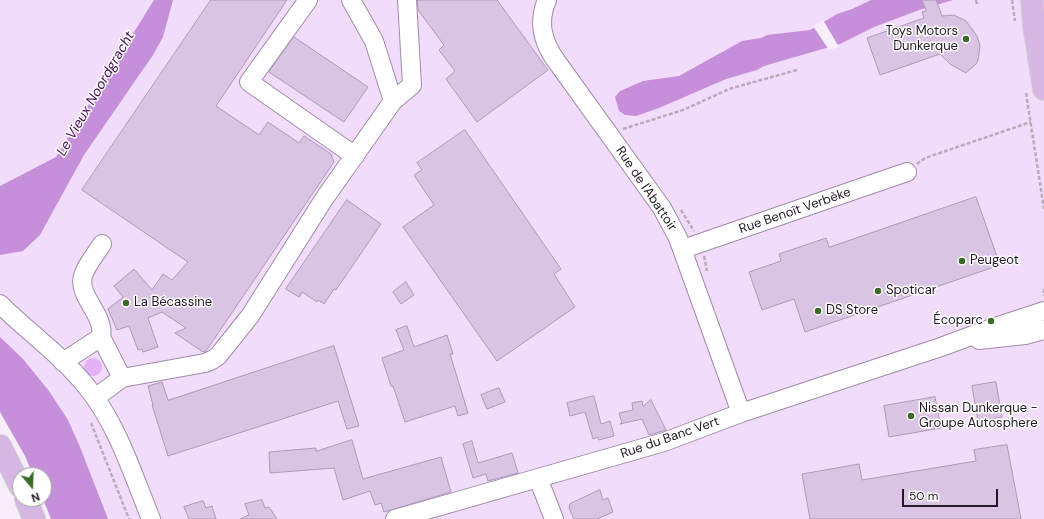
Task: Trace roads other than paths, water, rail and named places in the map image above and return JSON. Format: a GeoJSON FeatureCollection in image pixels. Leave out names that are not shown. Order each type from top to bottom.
{"type":"FeatureCollection","features":[{"type":"Feature","properties":{"kind":"main road"},"geometry":{"type":"LineString","coordinates":[[1032,0],[1035,90]]}},
{"type":"Feature","properties":{"kind":"main road"},"geometry":{"type":"LineString","coordinates":[[0,446],[12,470]]}},
{"type":"Feature","properties":{"kind":"main road"},"geometry":{"type":"LineString","coordinates":[[29,507],[34,519]]}},
{"type":"Feature","properties":{"kind":"street"},"geometry":{"type":"LineString","coordinates":[[308,0],[249,82],[355,156]]}},
{"type":"Feature","properties":{"kind":"street"},"geometry":{"type":"LineString","coordinates":[[351,0],[374,41],[393,101]]}},
{"type":"Feature","properties":{"kind":"street"},"geometry":{"type":"LineString","coordinates":[[95,398],[122,378],[205,363],[212,360],[218,356],[250,316],[324,199],[393,101],[412,84],[407,0]]}},
{"type":"Feature","properties":{"kind":"street","name":"Rue de l'Abattoir"},"geometry":{"type":"LineString","coordinates":[[547,0],[542,22],[543,36],[547,47],[667,216],[675,231],[683,249],[741,413]]}},
{"type":"Feature","properties":{"kind":"street","name":"Rue Benoît Verbèke"},"geometry":{"type":"LineString","coordinates":[[683,249],[907,172]]}},
{"type":"Feature","properties":{"kind":"street"},"geometry":{"type":"LineString","coordinates":[[102,244],[86,270],[82,281],[85,292],[102,326],[101,337],[122,378]]}},
{"type":"Feature","properties":{"kind":"street"},"geometry":{"type":"LineString","coordinates":[[0,304],[63,362],[86,386],[95,398],[110,422],[151,519]]}},
{"type":"Feature","properties":{"kind":"street","name":"Rue du Banc Vert"},"geometry":{"type":"LineString","coordinates":[[395,519],[664,442],[741,413],[941,348],[989,329],[1044,311]]}},
{"type":"Feature","properties":{"kind":"street","name":"Rue du Banc Vert"},"geometry":{"type":"LineString","coordinates":[[941,348],[973,341],[1044,320]]}},
{"type":"Feature","properties":{"kind":"street","name":"Rue du Banc Vert"},"geometry":{"type":"LineString","coordinates":[[973,341],[1025,335],[1044,330]]}},
{"type":"Feature","properties":{"kind":"street"},"geometry":{"type":"LineString","coordinates":[[63,362],[101,337]]}},
{"type":"Feature","properties":{"kind":"street"},"geometry":{"type":"LineString","coordinates":[[538,478],[554,519]]}},
{"type":"Feature","properties":{"kind":"water","name":"Le Vieux Noordgracht"},"geometry":{"type":"Polygon","coordinates":[[[154,0],[173,0],[163,37],[153,55],[84,155],[40,235],[23,251],[0,255],[0,186],[56,157],[154,0]]]}},
{"type":"Feature","properties":{"kind":"water"},"geometry":{"type":"Polygon","coordinates":[[[871,0],[953,0],[922,9],[874,27],[840,44],[764,66],[757,70],[726,79],[659,108],[636,116],[625,115],[619,111],[615,97],[620,91],[643,81],[679,76],[742,41],[761,38],[767,35],[810,30],[837,14],[871,0]]]}},
{"type":"Feature","properties":{"kind":"water"},"geometry":{"type":"Polygon","coordinates":[[[0,337],[23,359],[49,391],[68,420],[108,519],[51,519],[46,507],[52,507],[52,467],[30,467],[0,412],[0,337]]]}},
{"type":"Feature","properties":{"kind":"place","name":"Toys Motors Dunkerque"},"geometry":{"type":"Point","coordinates":[966,39]}},
{"type":"Feature","properties":{"kind":"place","name":"Peugeot"},"geometry":{"type":"Point","coordinates":[962,261]}},
{"type":"Feature","properties":{"kind":"place","name":"Spoticar"},"geometry":{"type":"Point","coordinates":[878,291]}},
{"type":"Feature","properties":{"kind":"place","name":"La Bécassine"},"geometry":{"type":"Point","coordinates":[126,303]}},
{"type":"Feature","properties":{"kind":"place","name":"DS Store"},"geometry":{"type":"Point","coordinates":[818,311]}},
{"type":"Feature","properties":{"kind":"place","name":"Écoparc"},"geometry":{"type":"Point","coordinates":[991,321]}},
{"type":"Feature","properties":{"kind":"place","name":"Nissan Dunkerque - Groupe Autosphere"},"geometry":{"type":"Point","coordinates":[911,416]}}]}
